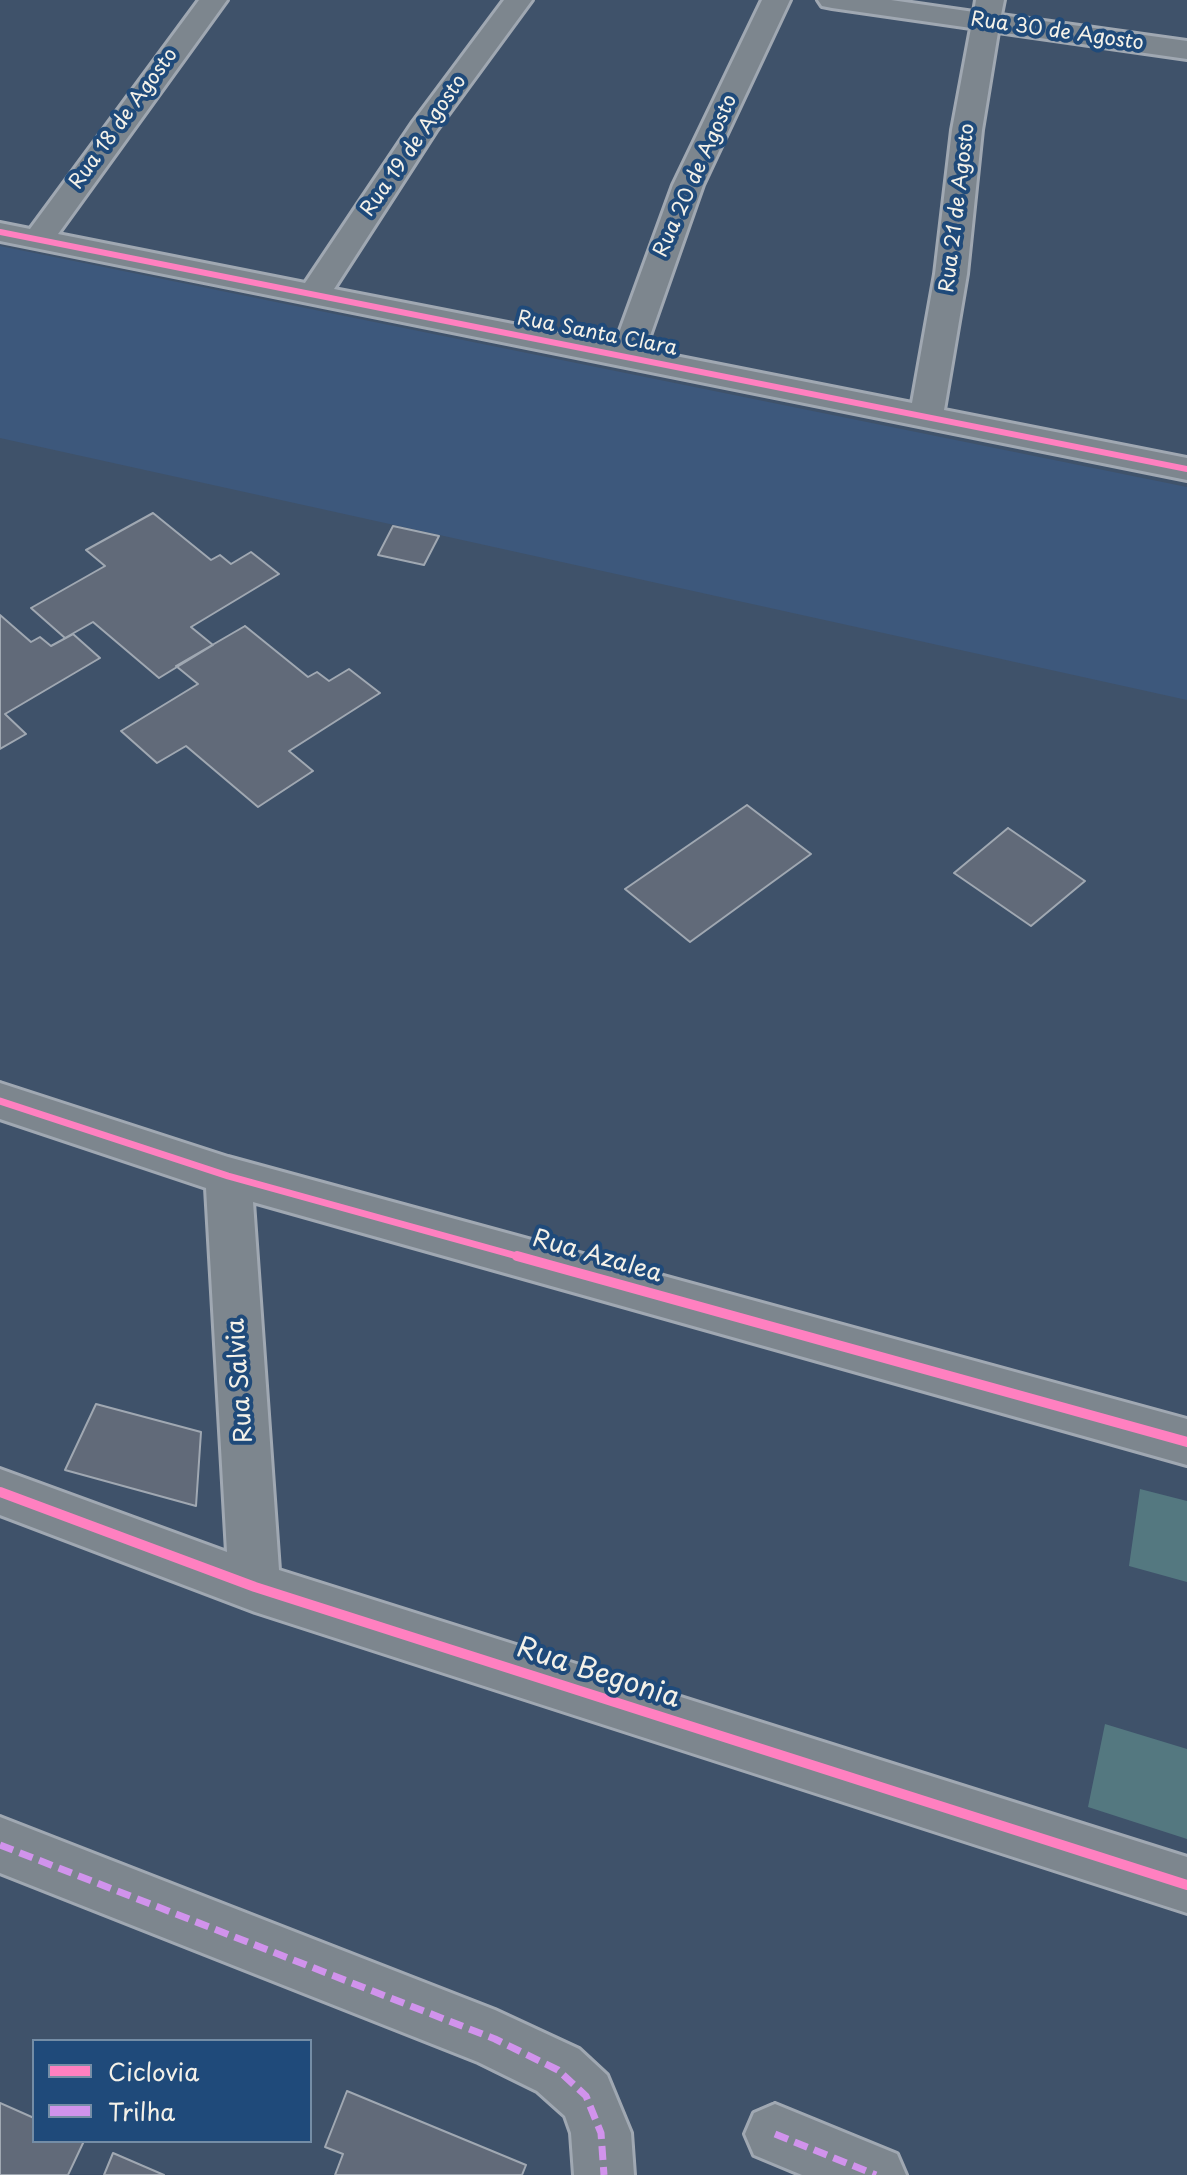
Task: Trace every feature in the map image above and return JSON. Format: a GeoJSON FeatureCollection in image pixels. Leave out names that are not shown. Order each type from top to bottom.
{"type":"FeatureCollection","features":[{"type":"Feature","properties":{"kind":"street","name":"Rua 18 de Agosto"},"geometry":{"type":"LineString","coordinates":[[38,240],[213,0]]}},
{"type":"Feature","properties":{"kind":"street","name":"Rua 19 de Agosto"},"geometry":{"type":"LineString","coordinates":[[314,294],[423,128],[518,0]]}},
{"type":"Feature","properties":{"kind":"street","name":"Rua 20 de Agosto"},"geometry":{"type":"LineString","coordinates":[[627,356],[688,185],[776,0]]}},
{"type":"Feature","properties":{"kind":"street","name":"Rua 30 de Agosto"},"geometry":{"type":"LineString","coordinates":[[832,0],[987,11],[1187,50]]}},
{"type":"Feature","properties":{"kind":"street","name":"Rua 21 de Agosto"},"geometry":{"type":"LineString","coordinates":[[926,417],[951,274],[967,130],[987,11]]}},
{"type":"Feature","properties":{"kind":"street","name":"Rua Santa Clara"},"geometry":{"type":"LineString","coordinates":[[0,232],[1187,469]]}},
{"type":"Feature","properties":{"kind":"street","name":"Rua Azalea"},"geometry":{"type":"LineString","coordinates":[[0,1101],[228,1176],[1187,1442]]}},
{"type":"Feature","properties":{"kind":"street","name":"Rua Salvia"},"geometry":{"type":"LineString","coordinates":[[228,1176],[255,1587]]}},
{"type":"Feature","properties":{"kind":"street","name":"Rua Begonia"},"geometry":{"type":"LineString","coordinates":[[0,1492],[255,1587],[1187,1885]]}},
{"type":"Feature","properties":{"kind":"street"},"geometry":{"type":"LineString","coordinates":[[0,1845],[495,2039],[558,2070],[586,2096],[601,2133],[604,2175]]}},
{"type":"Feature","properties":{"kind":"street"},"geometry":{"type":"LineString","coordinates":[[775,2134],[876,2175]]}},
{"type":"Feature","properties":{"kind":"shaded area"},"geometry":{"type":"Polygon","coordinates":[[[0,246],[1187,487],[1187,700],[0,438],[0,246]]]}},
{"type":"Feature","properties":{"kind":"green space"},"geometry":{"type":"Polygon","coordinates":[[[1140,1489],[1187,1501],[1187,1582],[1129,1566],[1140,1489]]]}},
{"type":"Feature","properties":{"kind":"green space"},"geometry":{"type":"Polygon","coordinates":[[[1105,1724],[1187,1749],[1187,1839],[1088,1807],[1105,1724]]]}},
{"type":"Feature","properties":{"kind":"building"},"geometry":{"type":"Polygon","coordinates":[[[153,513],[211,560],[220,555],[231,564],[251,552],[279,574],[191,627],[213,645],[159,678],[93,622],[65,638],[31,608],[105,566],[86,550],[153,513]]]}},
{"type":"Feature","properties":{"kind":"building"},"geometry":{"type":"Polygon","coordinates":[[[393,526],[439,536],[424,565],[378,555],[393,526]]]}},
{"type":"Feature","properties":{"kind":"building"},"geometry":{"type":"Polygon","coordinates":[[[0,615],[31,642],[40,637],[51,646],[73,634],[100,658],[5,714],[26,734],[0,749],[0,615]]]}},
{"type":"Feature","properties":{"kind":"building"},"geometry":{"type":"Polygon","coordinates":[[[245,626],[308,677],[317,672],[329,681],[349,669],[380,693],[289,751],[313,771],[258,807],[186,746],[157,763],[121,731],[198,684],[176,666],[245,626]]]}},
{"type":"Feature","properties":{"kind":"building"},"geometry":{"type":"Polygon","coordinates":[[[747,805],[811,854],[690,942],[625,889],[747,805]]]}},
{"type":"Feature","properties":{"kind":"building"},"geometry":{"type":"Polygon","coordinates":[[[1008,828],[1085,881],[1031,926],[954,873],[1008,828]]]}},
{"type":"Feature","properties":{"kind":"building"},"geometry":{"type":"Polygon","coordinates":[[[96,1404],[201,1432],[196,1506],[65,1470],[96,1404]]]}},
{"type":"Feature","properties":{"kind":"building"},"geometry":{"type":"Polygon","coordinates":[[[347,2091],[526,2165],[522,2175],[335,2175],[343,2154],[325,2147],[347,2091]]]}},
{"type":"Feature","properties":{"kind":"building"},"geometry":{"type":"Polygon","coordinates":[[[0,2103],[32,2117],[32,2143],[83,2143],[68,2175],[0,2175],[0,2103]]]}},
{"type":"Feature","properties":{"kind":"building"},"geometry":{"type":"Polygon","coordinates":[[[113,2153],[164,2175],[104,2175],[113,2153]]]}},
{"type":"Feature","properties":{"kind":"marked path"},"geometry":{"type":"LineString","coordinates":[[0,1845],[495,2039],[558,2070],[586,2096],[601,2133],[604,2175]]}},
{"type":"Feature","properties":{"kind":"marked path"},"geometry":{"type":"LineString","coordinates":[[775,2134],[876,2175]]}},
{"type":"Feature","properties":{"kind":"cycle path"},"geometry":{"type":"LineString","coordinates":[[0,232],[1187,469]]}},
{"type":"Feature","properties":{"kind":"cycle path"},"geometry":{"type":"LineString","coordinates":[[0,1101],[228,1176],[1187,1442]]}},
{"type":"Feature","properties":{"kind":"cycle path"},"geometry":{"type":"LineString","coordinates":[[0,1492],[255,1587],[1187,1885]]}}]}
